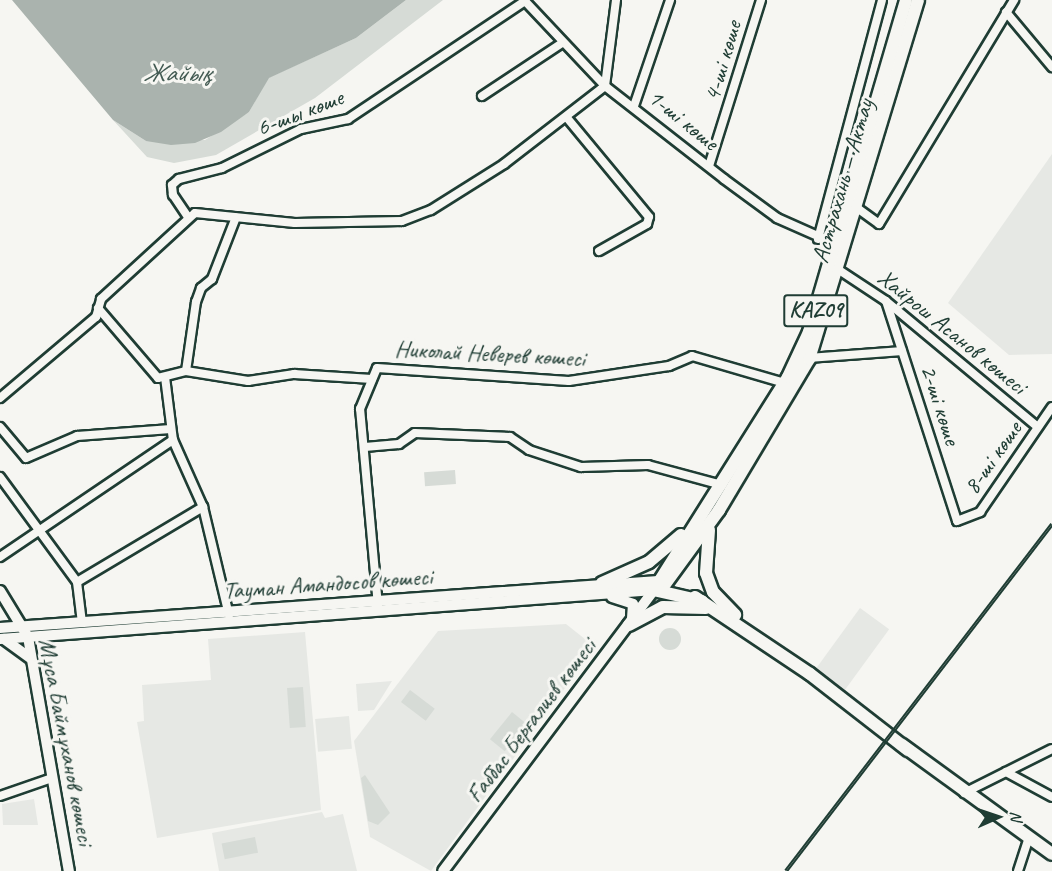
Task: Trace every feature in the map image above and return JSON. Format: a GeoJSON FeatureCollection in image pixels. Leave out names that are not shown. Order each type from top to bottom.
{"type":"FeatureCollection","features":[{"type":"Feature","properties":{"kind":"highway","name":"Астрахань — Актау"},"geometry":{"type":"LineString","coordinates":[[658,588],[708,501],[722,485],[785,382],[809,332],[841,246],[906,0]]}},
{"type":"Feature","properties":{"kind":"highway","name":"Астрахань — Актау"},"geometry":{"type":"LineString","coordinates":[[852,204],[918,0]]}},
{"type":"Feature","properties":{"kind":"highway","name":"Астрахань — Актау"},"geometry":{"type":"LineString","coordinates":[[658,588],[719,510],[809,358],[839,270],[841,246]]}},
{"type":"Feature","properties":{"kind":"highway"},"geometry":{"type":"LineString","coordinates":[[603,589],[667,549],[708,501],[719,510],[705,537],[706,573],[713,592],[750,632]]}},
{"type":"Feature","properties":{"kind":"highway"},"geometry":{"type":"LineString","coordinates":[[658,588],[702,601],[716,609],[964,793],[1052,854]]}},
{"type":"Feature","properties":{"kind":"highway"},"geometry":{"type":"LineString","coordinates":[[629,625],[663,607],[716,609]]}},
{"type":"Feature","properties":{"kind":"main road","name":"Тауман Амандосов көшесі"},"geometry":{"type":"LineString","coordinates":[[2,634],[22,627],[51,630],[603,589],[658,588]]}},
{"type":"Feature","properties":{"kind":"main road","name":"Ғаббас Берғалиев көшесі"},"geometry":{"type":"LineString","coordinates":[[443,871],[658,588]]}},
{"type":"Feature","properties":{"kind":"main road"},"geometry":{"type":"LineString","coordinates":[[603,589],[633,604],[629,625]]}},
{"type":"Feature","properties":{"kind":"main road","name":"Мұса Баймұханов көшесі"},"geometry":{"type":"LineString","coordinates":[[0,591],[28,637],[69,871]]}},
{"type":"Feature","properties":{"kind":"main road"},"geometry":{"type":"LineString","coordinates":[[12,610],[51,630],[40,642],[31,663],[2,634],[12,610]]}},
{"type":"Feature","properties":{"kind":"main road","name":"Тауман Амандосов көшесі"},"geometry":{"type":"LineString","coordinates":[[2,634],[28,637],[82,623],[229,618]]}},
{"type":"Feature","properties":{"kind":"street"},"geometry":{"type":"LineString","coordinates":[[0,398],[96,317],[100,298],[188,217],[202,212],[295,223],[402,221],[430,210],[568,119],[605,86],[616,0]]}},
{"type":"Feature","properties":{"kind":"street"},"geometry":{"type":"LineString","coordinates":[[634,106],[670,0]]}},
{"type":"Feature","properties":{"kind":"street","name":"4-шi көше"},"geometry":{"type":"LineString","coordinates":[[709,166],[761,0]]}},
{"type":"Feature","properties":{"kind":"street"},"geometry":{"type":"LineString","coordinates":[[818,239],[882,0]]}},
{"type":"Feature","properties":{"kind":"street"},"geometry":{"type":"LineString","coordinates":[[852,204],[879,224],[1014,0]]}},
{"type":"Feature","properties":{"kind":"street","name":"1-ші көше"},"geometry":{"type":"LineString","coordinates":[[525,1],[562,43],[605,86],[777,218],[818,239],[841,246]]}},
{"type":"Feature","properties":{"kind":"street","name":"6-шы көше"},"geometry":{"type":"LineString","coordinates":[[188,217],[173,195],[172,185],[179,179],[222,168],[301,129],[348,119],[525,1]]}},
{"type":"Feature","properties":{"kind":"street"},"geometry":{"type":"LineString","coordinates":[[1006,12],[1052,67]]}},
{"type":"Feature","properties":{"kind":"street"},"geometry":{"type":"LineString","coordinates":[[482,96],[562,43]]}},
{"type":"Feature","properties":{"kind":"street"},"geometry":{"type":"LineString","coordinates":[[568,119],[648,217],[647,224],[599,251]]}},
{"type":"Feature","properties":{"kind":"street"},"geometry":{"type":"LineString","coordinates":[[186,371],[196,302],[201,288],[212,279],[237,217]]}},
{"type":"Feature","properties":{"kind":"street","name":"Хайрош Асанов көшесі"},"geometry":{"type":"LineString","coordinates":[[839,270],[886,301],[1038,428]]}},
{"type":"Feature","properties":{"kind":"street","name":"2-ші көше"},"geometry":{"type":"LineString","coordinates":[[886,301],[957,522]]}},
{"type":"Feature","properties":{"kind":"street"},"geometry":{"type":"LineString","coordinates":[[98,308],[156,377],[165,377],[173,440],[203,507],[229,618]]}},
{"type":"Feature","properties":{"kind":"street"},"geometry":{"type":"LineString","coordinates":[[809,358],[902,351]]}},
{"type":"Feature","properties":{"kind":"street","name":"Николай Неверев көшесі"},"geometry":{"type":"LineString","coordinates":[[378,607],[360,410],[377,368],[602,379],[669,366],[692,356],[785,382]]}},
{"type":"Feature","properties":{"kind":"street","name":"Николай Неверев көшесі"},"geometry":{"type":"LineString","coordinates":[[165,377],[186,371],[248,381],[294,374],[372,379]]}},
{"type":"Feature","properties":{"kind":"street","name":"8-шi көше"},"geometry":{"type":"LineString","coordinates":[[957,522],[980,512],[1052,407]]}},
{"type":"Feature","properties":{"kind":"street"},"geometry":{"type":"LineString","coordinates":[[0,427],[26,458],[77,436],[171,429]]}},
{"type":"Feature","properties":{"kind":"street"},"geometry":{"type":"LineString","coordinates":[[365,447],[399,444],[415,433],[510,436],[529,450],[581,467],[648,465],[722,485]]}},
{"type":"Feature","properties":{"kind":"street"},"geometry":{"type":"LineString","coordinates":[[0,557],[173,440]]}},
{"type":"Feature","properties":{"kind":"street"},"geometry":{"type":"LineString","coordinates":[[0,477],[77,582],[82,623]]}},
{"type":"Feature","properties":{"kind":"street"},"geometry":{"type":"LineString","coordinates":[[77,582],[203,507]]}},
{"type":"Feature","properties":{"kind":"street"},"geometry":{"type":"LineString","coordinates":[[964,793],[1052,749]]}},
{"type":"Feature","properties":{"kind":"street"},"geometry":{"type":"LineString","coordinates":[[1006,772],[1052,797]]}},
{"type":"Feature","properties":{"kind":"street"},"geometry":{"type":"LineString","coordinates":[[0,796],[52,778]]}},
{"type":"Feature","properties":{"kind":"street"},"geometry":{"type":"LineString","coordinates":[[1018,871],[1029,838]]}},
{"type":"Feature","properties":{"kind":"shaded area"},"geometry":{"type":"Polygon","coordinates":[[[406,0],[443,0],[315,98],[216,155],[174,163],[147,157],[113,120],[146,141],[205,140],[249,112],[268,78],[356,38],[406,0]]]}},
{"type":"Feature","properties":{"kind":"shaded area"},"geometry":{"type":"Polygon","coordinates":[[[1052,154],[1052,354],[1009,355],[948,303],[1052,154]]]}},
{"type":"Feature","properties":{"kind":"shaded area"},"geometry":{"type":"Polygon","coordinates":[[[455,470],[456,484],[425,486],[424,472],[455,470]]]}},
{"type":"Feature","properties":{"kind":"shaded area"},"geometry":{"type":"Polygon","coordinates":[[[860,608],[889,629],[845,690],[816,669],[860,608]]]}},
{"type":"Feature","properties":{"kind":"shaded area"},"geometry":{"type":"Polygon","coordinates":[[[566,624],[595,647],[431,871],[370,837],[354,741],[438,631],[566,624]]]}},
{"type":"Feature","properties":{"kind":"shaded area"},"geometry":{"type":"Polygon","coordinates":[[[670,628],[678,631],[681,639],[678,647],[670,650],[662,647],[659,639],[662,631],[670,628]]]}},
{"type":"Feature","properties":{"kind":"shaded area"},"geometry":{"type":"Polygon","coordinates":[[[305,632],[321,810],[157,838],[137,722],[144,721],[142,685],[211,680],[208,639],[305,632]]]}},
{"type":"Feature","properties":{"kind":"shaded area"},"geometry":{"type":"Polygon","coordinates":[[[392,681],[374,710],[358,711],[356,684],[392,681]]]}},
{"type":"Feature","properties":{"kind":"shaded area"},"geometry":{"type":"Polygon","coordinates":[[[303,687],[306,727],[290,728],[287,688],[303,687]]]}},
{"type":"Feature","properties":{"kind":"shaded area"},"geometry":{"type":"Polygon","coordinates":[[[410,690],[435,709],[426,721],[401,702],[410,690]]]}},
{"type":"Feature","properties":{"kind":"shaded area"},"geometry":{"type":"Polygon","coordinates":[[[512,712],[527,724],[505,751],[490,739],[512,712]]]}},
{"type":"Feature","properties":{"kind":"shaded area"},"geometry":{"type":"Polygon","coordinates":[[[349,716],[352,749],[318,752],[315,719],[349,716]]]}},
{"type":"Feature","properties":{"kind":"shaded area"},"geometry":{"type":"Polygon","coordinates":[[[365,775],[390,813],[378,825],[368,821],[361,778],[365,775]]]}},
{"type":"Feature","properties":{"kind":"shaded area"},"geometry":{"type":"Polygon","coordinates":[[[34,799],[38,825],[3,825],[2,804],[34,799]]]}},
{"type":"Feature","properties":{"kind":"shaded area"},"geometry":{"type":"Polygon","coordinates":[[[322,812],[325,818],[343,814],[357,871],[219,871],[212,833],[322,812]]]}},
{"type":"Feature","properties":{"kind":"shaded area"},"geometry":{"type":"Polygon","coordinates":[[[255,837],[258,853],[225,859],[222,843],[255,837]]]}},
{"type":"Feature","properties":{"kind":"water","name":"Жайық"},"geometry":{"type":"Polygon","coordinates":[[[12,0],[406,0],[356,38],[269,78],[249,112],[221,132],[195,143],[171,145],[146,141],[113,120],[12,0]]]}},
{"type":"Feature","properties":{"kind":"railway"},"geometry":{"type":"LineString","coordinates":[[786,871],[1052,524]]}}]}
